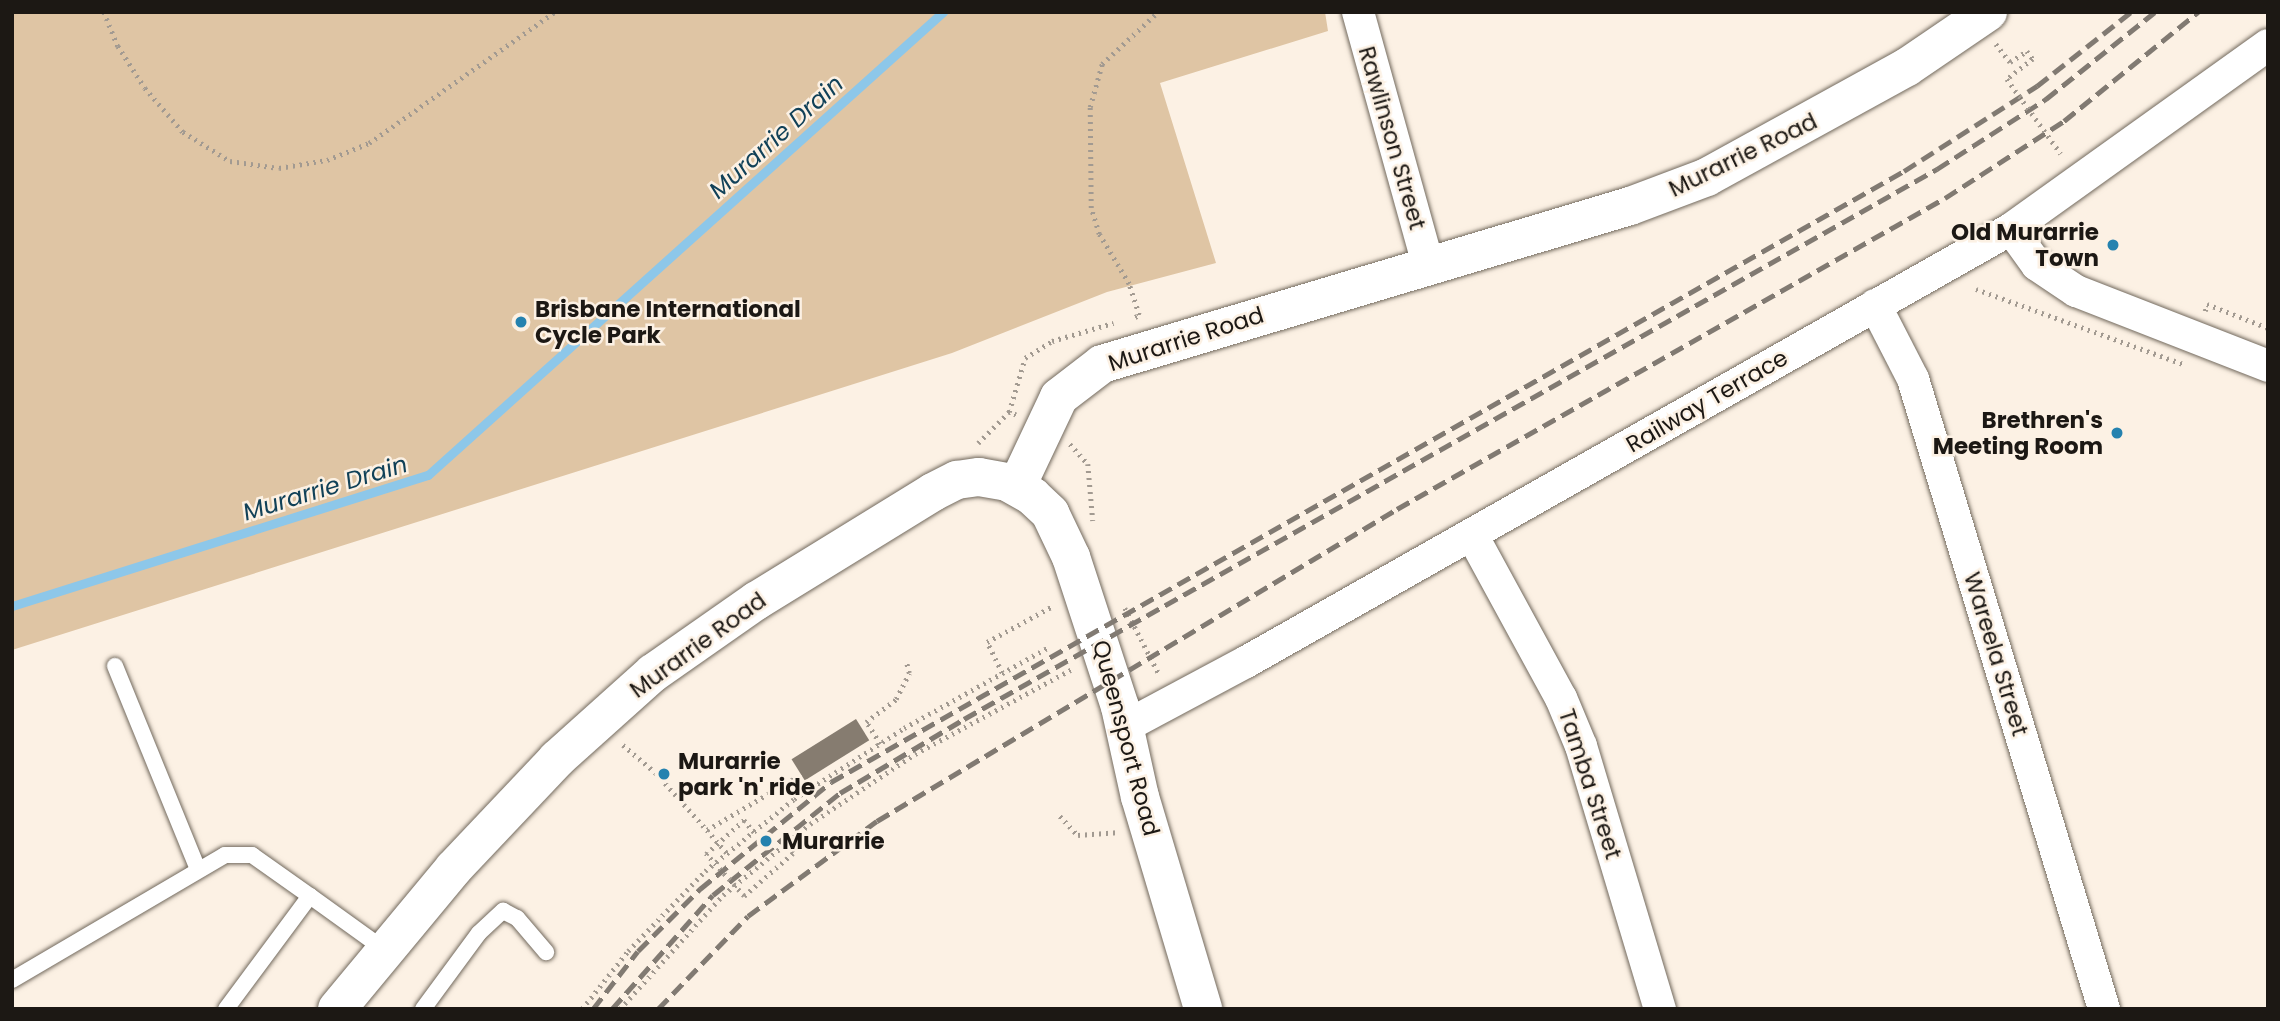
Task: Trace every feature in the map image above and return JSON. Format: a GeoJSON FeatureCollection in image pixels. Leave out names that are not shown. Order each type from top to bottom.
{"type":"FeatureCollection","features":[{"type":"Feature","properties":{"kind":"street","name":"Rawlinson Street"},"geometry":{"type":"LineString","coordinates":[[1358,12],[1428,264]]}},
{"type":"Feature","properties":{"kind":"street","name":"Murarrie Road"},"geometry":{"type":"LineString","coordinates":[[337,1009],[447,876],[557,759],[699,639],[946,485],[979,477],[1017,486],[1059,397],[1091,370],[1428,264],[1630,206],[1707,177],[1862,94],[1988,12]]}},
{"type":"Feature","properties":{"kind":"street","name":"Railway Terrace"},"geometry":{"type":"LineString","coordinates":[[1126,726],[1472,535],[2011,229],[2268,45]]}},
{"type":"Feature","properties":{"kind":"street"},"geometry":{"type":"LineString","coordinates":[[2011,229],[2037,265],[2076,291],[2268,366]]}},
{"type":"Feature","properties":{"kind":"street","name":"Wareela Street"},"geometry":{"type":"LineString","coordinates":[[1875,305],[1913,379],[2104,1009]]}},
{"type":"Feature","properties":{"kind":"street","name":"Queensport Road"},"geometry":{"type":"LineString","coordinates":[[1017,486],[1042,505],[1061,533],[1097,628],[1126,726],[1143,810],[1203,1009]]}},
{"type":"Feature","properties":{"kind":"street","name":"Tamba Street"},"geometry":{"type":"LineString","coordinates":[[1472,535],[1562,698],[1581,746],[1660,1009]]}},
{"type":"Feature","properties":{"kind":"lane"},"geometry":{"type":"LineString","coordinates":[[115,666],[198,869]]}},
{"type":"Feature","properties":{"kind":"lane"},"geometry":{"type":"LineString","coordinates":[[12,981],[225,855],[252,855],[385,950]]}},
{"type":"Feature","properties":{"kind":"lane"},"geometry":{"type":"LineString","coordinates":[[226,1009],[310,896]]}},
{"type":"Feature","properties":{"kind":"lane"},"geometry":{"type":"LineString","coordinates":[[423,1009],[480,933],[503,911],[517,918],[546,952]]}},
{"type":"Feature","properties":{"kind":"path"},"geometry":{"type":"LineString","coordinates":[[104,12],[118,46],[145,88],[183,132],[230,161],[279,168],[327,160],[369,143],[555,12]]}},
{"type":"Feature","properties":{"kind":"path"},"geometry":{"type":"LineString","coordinates":[[1018,416],[1009,412],[1026,358],[1052,341],[1139,315],[1091,208],[1090,107],[1102,64],[1158,12]]}},
{"type":"Feature","properties":{"kind":"path"},"geometry":{"type":"LineString","coordinates":[[2010,62],[2027,51],[2033,60],[2007,79],[2061,154]]}},
{"type":"Feature","properties":{"kind":"path"},"geometry":{"type":"LineString","coordinates":[[1976,289],[2182,368],[2188,353]]}},
{"type":"Feature","properties":{"kind":"path"},"geometry":{"type":"LineString","coordinates":[[2201,321],[2207,304],[2268,328]]}},
{"type":"Feature","properties":{"kind":"path"},"geometry":{"type":"LineString","coordinates":[[1065,440],[1088,464],[1094,527]]}},
{"type":"Feature","properties":{"kind":"path"},"geometry":{"type":"LineString","coordinates":[[1121,600],[1158,675],[1165,671]]}},
{"type":"Feature","properties":{"kind":"path"},"geometry":{"type":"LineString","coordinates":[[1002,673],[987,642],[1053,606]]}},
{"type":"Feature","properties":{"kind":"path"},"geometry":{"type":"LineString","coordinates":[[582,1009],[628,951],[727,853],[808,790],[880,744],[1049,647]]}},
{"type":"Feature","properties":{"kind":"path"},"geometry":{"type":"LineString","coordinates":[[880,744],[866,722],[896,699],[909,673],[906,661]]}},
{"type":"Feature","properties":{"kind":"path"},"geometry":{"type":"LineString","coordinates":[[620,1009],[723,895],[785,844],[915,754],[1062,672]]}},
{"type":"Feature","properties":{"kind":"path"},"geometry":{"type":"LineString","coordinates":[[624,747],[656,773],[727,853]]}},
{"type":"Feature","properties":{"kind":"path"},"geometry":{"type":"LineString","coordinates":[[707,830],[797,777],[808,790]]}},
{"type":"Feature","properties":{"kind":"path"},"geometry":{"type":"LineString","coordinates":[[1060,816],[1078,835],[1119,831]]}},
{"type":"Feature","properties":{"kind":"path"},"geometry":{"type":"LineString","coordinates":[[754,832],[744,820],[706,854],[744,896],[793,853],[785,844]]}},
{"type":"Feature","properties":{"kind":"shaded area","name":"Brisbane International Cycle Park"},"geometry":{"type":"Polygon","coordinates":[[[12,12],[1325,12],[1328,31],[1160,83],[1216,263],[1107,292],[952,353],[12,650],[12,12]]]}},
{"type":"Feature","properties":{"kind":"building"},"geometry":{"type":"Polygon","coordinates":[[[856,719],[869,740],[805,780],[792,759],[856,719]]]}},
{"type":"Feature","properties":{"kind":"waterway","name":"Murarrie Drain"},"geometry":{"type":"LineString","coordinates":[[12,606],[428,475],[943,12]]}},
{"type":"Feature","properties":{"kind":"railway"},"geometry":{"type":"LineString","coordinates":[[593,1009],[638,951],[700,889],[831,782],[1904,171],[2037,86],[2131,12]]}},
{"type":"Feature","properties":{"kind":"railway"},"geometry":{"type":"LineString","coordinates":[[612,1009],[713,895],[840,793],[964,719],[1937,169],[2046,99],[2155,12]]}},
{"type":"Feature","properties":{"kind":"railway"},"geometry":{"type":"LineString","coordinates":[[658,1009],[748,916],[877,821],[1397,509],[1945,198],[2064,121],[2198,12]]}},
{"type":"Feature","properties":{"kind":"place","name":"Old Murarrie Town"},"geometry":{"type":"Point","coordinates":[2113,245]}},
{"type":"Feature","properties":{"kind":"place","name":"Brisbane International Cycle Park"},"geometry":{"type":"Point","coordinates":[521,322]}},
{"type":"Feature","properties":{"kind":"place","name":"Brethren's Meeting Room"},"geometry":{"type":"Point","coordinates":[2117,433]}},
{"type":"Feature","properties":{"kind":"place","name":"Murarrie park 'n' ride"},"geometry":{"type":"Point","coordinates":[664,774]}},
{"type":"Feature","properties":{"kind":"place","name":"Murarrie"},"geometry":{"type":"Point","coordinates":[766,841]}}]}
